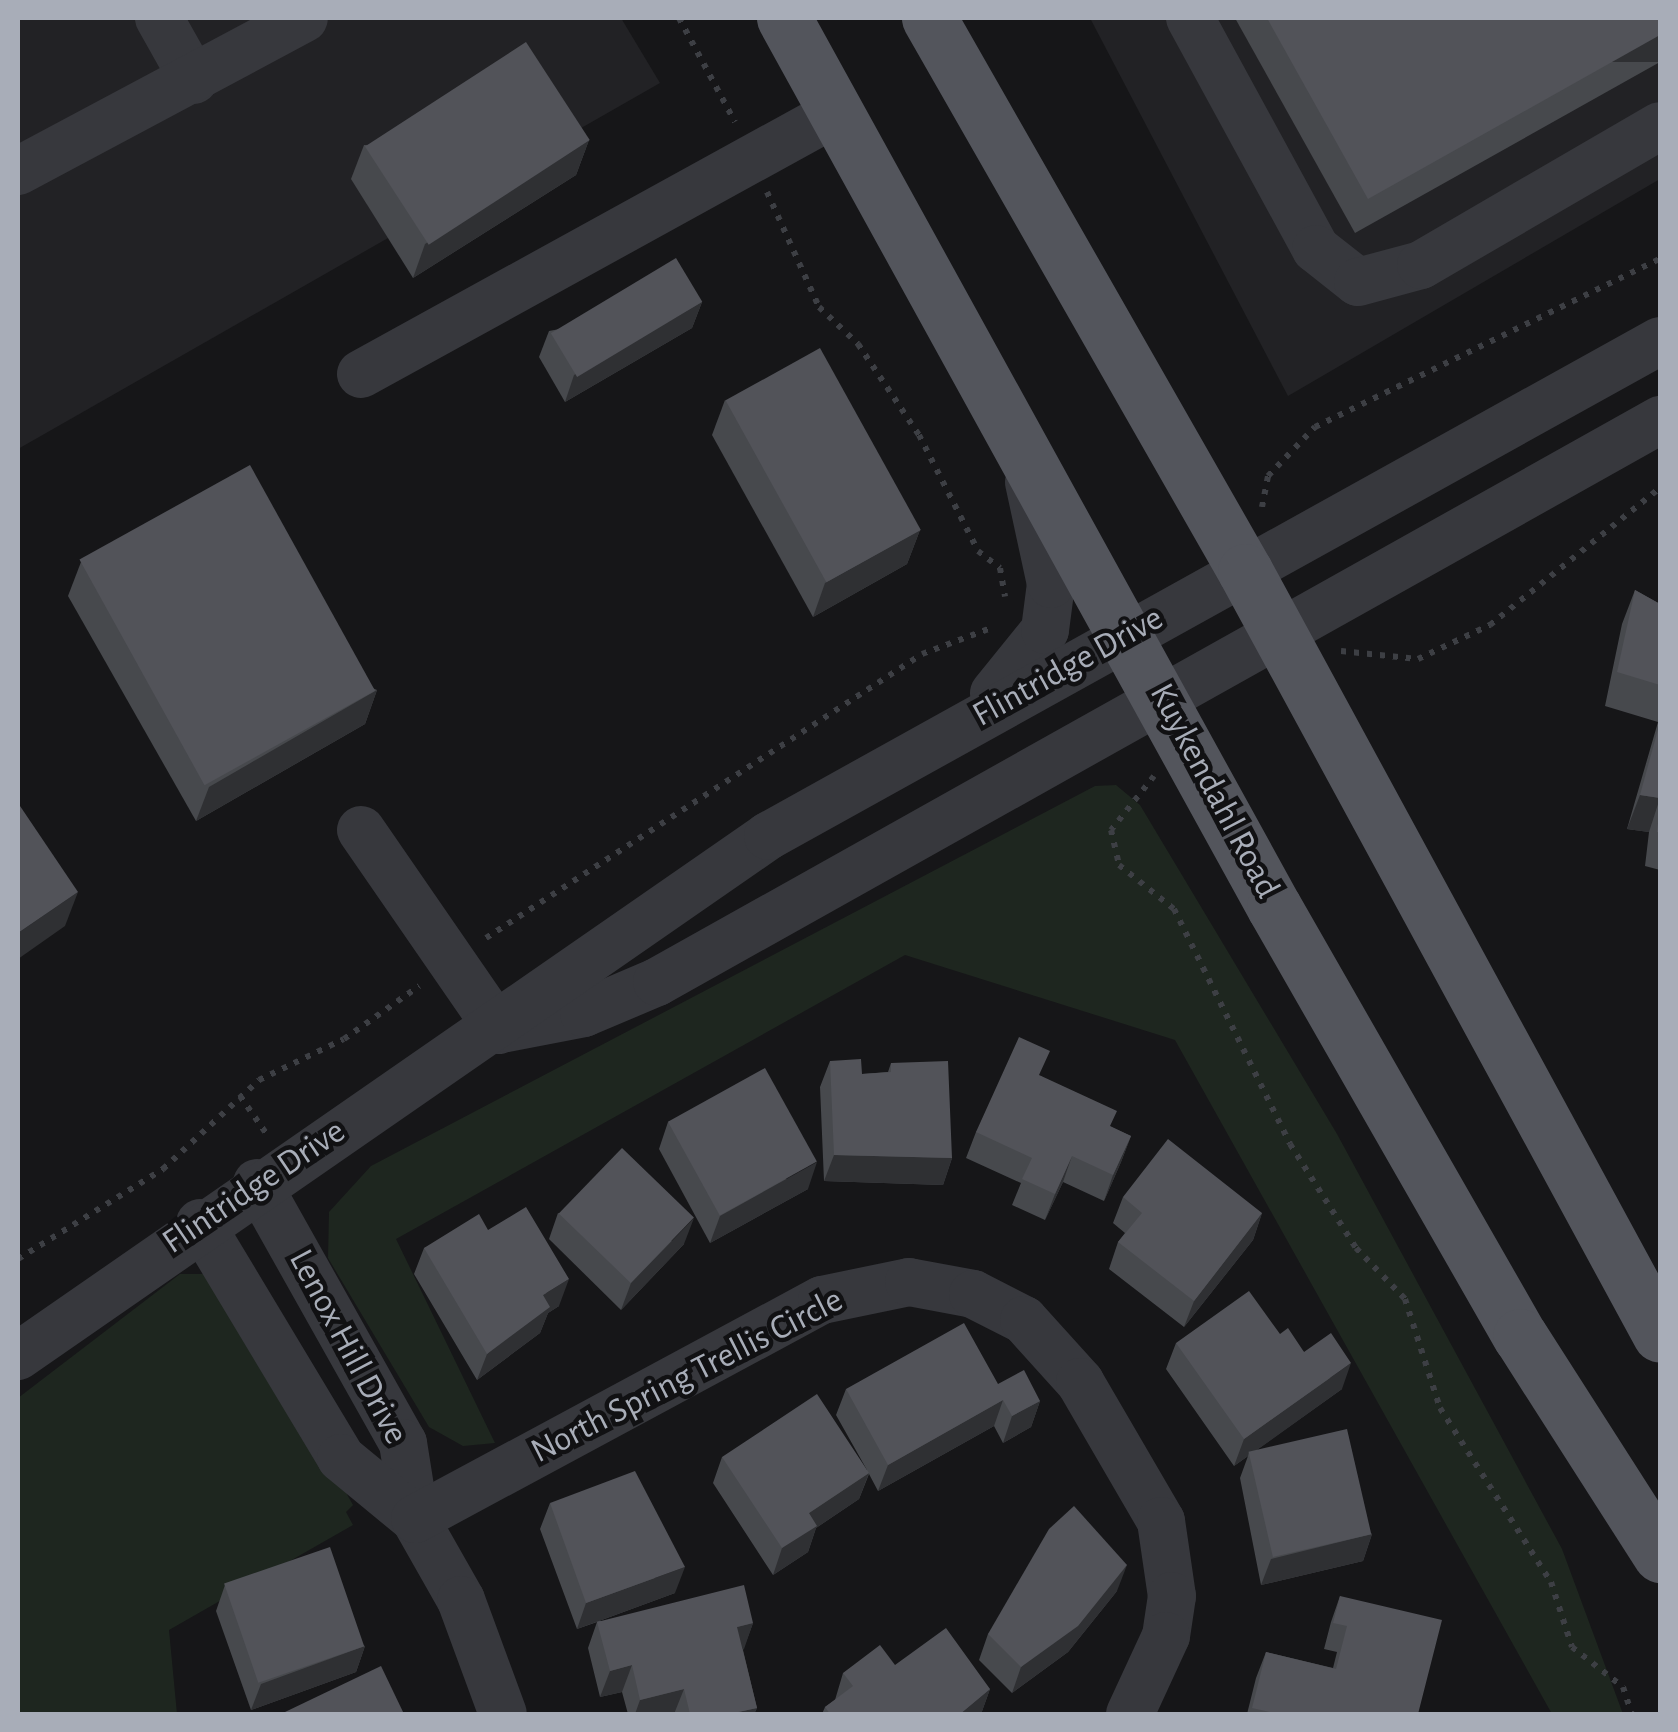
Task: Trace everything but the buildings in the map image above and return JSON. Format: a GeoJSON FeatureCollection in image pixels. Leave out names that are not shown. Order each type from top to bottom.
{"type":"FeatureCollection","features":[{"type":"Feature","properties":{"kind":"main road","name":"Kuykendahl Road"},"geometry":{"type":"LineString","coordinates":[[784,18],[1130,632],[1142,710],[1520,1336],[1660,1555]]}},
{"type":"Feature","properties":{"kind":"main road"},"geometry":{"type":"LineString","coordinates":[[930,18],[1246,571],[1298,626],[1660,1336]]}},
{"type":"Feature","properties":{"kind":"street"},"geometry":{"type":"LineString","coordinates":[[159,18],[194,80]]}},
{"type":"Feature","properties":{"kind":"street"},"geometry":{"type":"LineString","coordinates":[[18,171],[304,18]]}},
{"type":"Feature","properties":{"kind":"street"},"geometry":{"type":"LineString","coordinates":[[1190,18],[1316,249],[1358,282],[1421,264],[1660,126]]}},
{"type":"Feature","properties":{"kind":"street"},"geometry":{"type":"LineString","coordinates":[[361,374],[837,112]]}},
{"type":"Feature","properties":{"kind":"street","name":"Flintridge Drive"},"geometry":{"type":"LineString","coordinates":[[18,1356],[258,1183],[499,1030],[768,836],[1660,341]]}},
{"type":"Feature","properties":{"kind":"street","name":"Flintridge Drive"},"geometry":{"type":"LineString","coordinates":[[499,1030],[584,1013],[657,982],[1660,420]]}},
{"type":"Feature","properties":{"kind":"street"},"geometry":{"type":"LineString","coordinates":[[951,732],[1028,662],[1045,630],[1050,584],[1013,426]]}},
{"type":"Feature","properties":{"kind":"street"},"geometry":{"type":"LineString","coordinates":[[361,830],[499,1030]]}},
{"type":"Feature","properties":{"kind":"street","name":"Lenox Hill Drive"},"geometry":{"type":"LineString","coordinates":[[258,1183],[402,1443],[415,1519],[460,1600],[503,1714]]}},
{"type":"Feature","properties":{"kind":"street","name":"Lenox Hill Drive"},"geometry":{"type":"LineString","coordinates":[[200,1223],[342,1458],[415,1519]]}},
{"type":"Feature","properties":{"kind":"street","name":"North Spring Trellis Circle"},"geometry":{"type":"LineString","coordinates":[[415,1519],[822,1300],[909,1282],[974,1294],[1024,1320],[1080,1382],[1161,1521],[1172,1596],[1166,1636],[1130,1714]]}},
{"type":"Feature","properties":{"kind":"path"},"geometry":{"type":"LineString","coordinates":[[1298,626],[1339,651],[1418,659],[1490,626],[1660,488]]}},
{"type":"Feature","properties":{"kind":"path"},"geometry":{"type":"LineString","coordinates":[[18,1259],[163,1169],[259,1080],[344,1038],[452,962],[922,654],[1010,621]]}},
{"type":"Feature","properties":{"kind":"path"},"geometry":{"type":"LineString","coordinates":[[1142,710],[1155,775],[1111,830],[1118,865],[1174,909],[1290,1144],[1356,1248],[1406,1298],[1440,1408],[1551,1582],[1572,1648],[1623,1687],[1632,1714]]}},
{"type":"Feature","properties":{"kind":"shaded area"},"geometry":{"type":"Polygon","coordinates":[[[18,18],[621,18],[660,83],[18,449],[18,18]]]}},
{"type":"Feature","properties":{"kind":"shaded area"},"geometry":{"type":"Polygon","coordinates":[[[1090,18],[1660,18],[1660,179],[1288,396],[1090,18]]]}},
{"type":"Feature","properties":{"kind":"shaded area"},"geometry":{"type":"Polygon","coordinates":[[[1116,785],[1140,805],[1337,1134],[1562,1549],[1623,1714],[1552,1714],[1175,1040],[905,955],[396,1239],[495,1443],[463,1446],[429,1427],[328,1258],[329,1212],[371,1166],[1095,786],[1116,785]]]}},
{"type":"Feature","properties":{"kind":"shaded area"},"geometry":{"type":"Polygon","coordinates":[[[180,1274],[208,1274],[253,1328],[353,1505],[346,1512],[353,1525],[169,1630],[177,1714],[18,1714],[18,1398],[180,1274]]]}}]}
